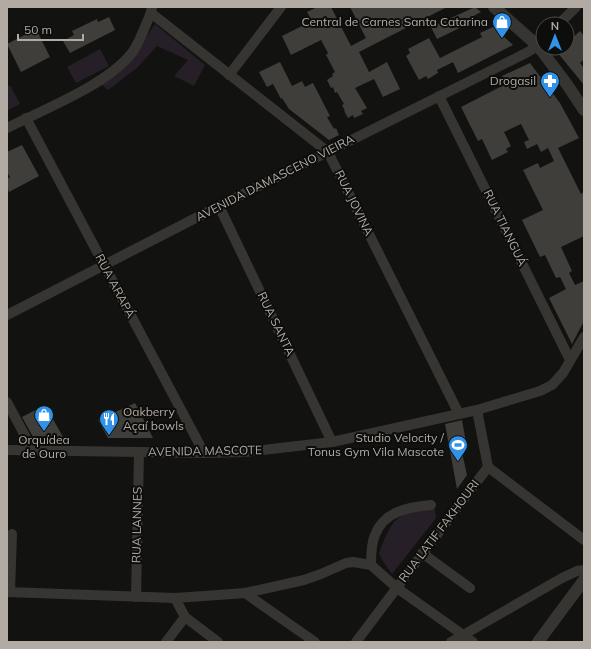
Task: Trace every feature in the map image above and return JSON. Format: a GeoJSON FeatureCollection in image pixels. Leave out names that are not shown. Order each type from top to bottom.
{"type":"FeatureCollection","features":[{"type":"Feature","properties":{"kind":"street"},"geometry":{"type":"LineString","coordinates":[[229,75],[281,7]]}},
{"type":"Feature","properties":{"kind":"street"},"geometry":{"type":"LineString","coordinates":[[494,7],[535,40]]}},
{"type":"Feature","properties":{"kind":"street"},"geometry":{"type":"LineString","coordinates":[[567,16],[576,7]]}},
{"type":"Feature","properties":{"kind":"street"},"geometry":{"type":"LineString","coordinates":[[7,128],[87,88],[105,77],[131,54],[140,39],[152,10]]}},
{"type":"Feature","properties":{"kind":"street","name":"RUA JOVINA"},"geometry":{"type":"LineString","coordinates":[[152,10],[229,75],[328,152],[459,414]]}},
{"type":"Feature","properties":{"kind":"street","name":"AVENIDA DAMASCENO VIEIRA"},"geometry":{"type":"LineString","coordinates":[[7,315],[535,47]]}},
{"type":"Feature","properties":{"kind":"street"},"geometry":{"type":"LineString","coordinates":[[548,56],[584,110]]}},
{"type":"Feature","properties":{"kind":"street","name":"RUA TIANGUÁ"},"geometry":{"type":"LineString","coordinates":[[439,96],[570,360]]}},
{"type":"Feature","properties":{"kind":"street","name":"RUA ARAPÁ"},"geometry":{"type":"LineString","coordinates":[[26,118],[204,453]]}},
{"type":"Feature","properties":{"kind":"street","name":"RUA SANTA"},"geometry":{"type":"LineString","coordinates":[[219,206],[332,442]]}},
{"type":"Feature","properties":{"kind":"street","name":"AVENIDA MASCOTE"},"geometry":{"type":"LineString","coordinates":[[7,450],[204,453],[245,452],[332,442],[477,410],[540,391],[552,385],[563,373],[584,337]]}},
{"type":"Feature","properties":{"kind":"street"},"geometry":{"type":"LineString","coordinates":[[7,402],[33,451]]}},
{"type":"Feature","properties":{"kind":"street"},"geometry":{"type":"LineString","coordinates":[[477,410],[488,467],[584,540]]}},
{"type":"Feature","properties":{"kind":"street","name":"RUA LANNES"},"geometry":{"type":"LineString","coordinates":[[136,597],[139,452]]}},
{"type":"Feature","properties":{"kind":"street","name":"RUA LATIF FAKHOURI"},"geometry":{"type":"LineString","coordinates":[[356,642],[488,467]]}},
{"type":"Feature","properties":{"kind":"street"},"geometry":{"type":"LineString","coordinates":[[371,565],[372,546],[375,534],[380,525],[388,517],[402,509],[413,506],[432,505]]}},
{"type":"Feature","properties":{"kind":"street"},"geometry":{"type":"LineString","coordinates":[[12,534],[9,594],[175,598],[245,593],[304,580],[346,563],[353,562],[371,565],[397,588],[473,642]]}},
{"type":"Feature","properties":{"kind":"street"},"geometry":{"type":"LineString","coordinates":[[422,553],[470,588]]}},
{"type":"Feature","properties":{"kind":"street"},"geometry":{"type":"LineString","coordinates":[[452,642],[562,578],[577,571],[584,570]]}},
{"type":"Feature","properties":{"kind":"street"},"geometry":{"type":"LineString","coordinates":[[538,642],[584,580]]}},
{"type":"Feature","properties":{"kind":"street"},"geometry":{"type":"LineString","coordinates":[[245,593],[315,642]]}},
{"type":"Feature","properties":{"kind":"street"},"geometry":{"type":"LineString","coordinates":[[175,598],[185,617],[218,642]]}},
{"type":"Feature","properties":{"kind":"street"},"geometry":{"type":"LineString","coordinates":[[166,642],[185,617]]}},
{"type":"Feature","properties":{"kind":"shaded area"},"geometry":{"type":"Polygon","coordinates":[[[155,24],[205,65],[194,86],[174,76],[188,60],[157,46],[138,67],[108,90],[102,85],[143,41],[155,24]]]}},
{"type":"Feature","properties":{"kind":"shaded area"},"geometry":{"type":"Polygon","coordinates":[[[100,49],[109,66],[76,83],[67,67],[100,49]]]}},
{"type":"Feature","properties":{"kind":"shaded area"},"geometry":{"type":"Polygon","coordinates":[[[10,85],[20,104],[7,111],[7,87],[10,85]]]}},
{"type":"Feature","properties":{"kind":"shaded area"},"geometry":{"type":"Polygon","coordinates":[[[435,509],[436,518],[392,574],[379,553],[393,523],[404,514],[435,509]]]}},
{"type":"Feature","properties":{"kind":"building"},"geometry":{"type":"Polygon","coordinates":[[[317,7],[331,7],[351,46],[366,38],[350,7],[447,7],[359,52],[369,72],[387,62],[400,89],[383,97],[374,79],[355,88],[367,108],[361,111],[363,114],[354,118],[353,115],[348,118],[342,105],[344,104],[337,92],[335,93],[333,87],[331,88],[327,80],[333,76],[332,74],[335,72],[326,55],[328,53],[321,40],[291,55],[282,36],[312,21],[307,12],[317,7]]]}},
{"type":"Feature","properties":{"kind":"building"},"geometry":{"type":"Polygon","coordinates":[[[475,7],[481,12],[468,19],[470,23],[437,39],[431,27],[475,7]]]}},
{"type":"Feature","properties":{"kind":"building"},"geometry":{"type":"Polygon","coordinates":[[[109,17],[115,30],[70,53],[63,41],[74,35],[72,31],[97,19],[98,22],[109,17]]]}},
{"type":"Feature","properties":{"kind":"building"},"geometry":{"type":"Polygon","coordinates":[[[493,27],[513,45],[458,73],[453,62],[437,70],[438,73],[428,79],[426,76],[419,80],[406,56],[410,53],[408,49],[429,38],[440,58],[482,37],[480,33],[493,27]]]}},
{"type":"Feature","properties":{"kind":"building"},"geometry":{"type":"Polygon","coordinates":[[[36,29],[50,57],[21,72],[7,44],[36,29]]]}},
{"type":"Feature","properties":{"kind":"building"},"geometry":{"type":"Polygon","coordinates":[[[580,31],[584,36],[584,59],[580,63],[584,68],[584,85],[560,56],[575,56],[575,36],[580,31]]]}},
{"type":"Feature","properties":{"kind":"building"},"geometry":{"type":"Polygon","coordinates":[[[280,62],[292,86],[302,81],[305,87],[313,83],[330,116],[327,117],[334,129],[336,128],[339,135],[329,140],[289,109],[282,98],[281,99],[273,84],[267,87],[259,72],[280,62]]]}},
{"type":"Feature","properties":{"kind":"building"},"geometry":{"type":"Polygon","coordinates":[[[530,63],[560,103],[579,138],[558,148],[581,194],[584,192],[584,236],[561,247],[572,271],[569,273],[575,285],[584,281],[584,321],[572,344],[549,298],[566,289],[560,277],[556,278],[545,255],[540,257],[522,220],[543,210],[523,170],[538,163],[540,168],[554,161],[548,148],[541,152],[537,144],[527,149],[524,142],[529,140],[521,124],[504,132],[511,146],[506,149],[508,152],[492,160],[482,139],[478,141],[461,107],[506,84],[502,76],[530,63]]]}},
{"type":"Feature","properties":{"kind":"building"},"geometry":{"type":"Polygon","coordinates":[[[22,145],[39,176],[9,192],[7,187],[7,179],[10,177],[7,172],[7,152],[22,145]]]}},
{"type":"Feature","properties":{"kind":"building"},"geometry":{"type":"Polygon","coordinates":[[[135,403],[153,438],[108,438],[98,420],[135,403]]]}},
{"type":"Feature","properties":{"kind":"building","name":"Orquídea de Ouro"},"geometry":{"type":"Polygon","coordinates":[[[45,405],[67,444],[37,444],[22,417],[45,405]]]}},
{"type":"Feature","properties":{"kind":"building","name":"Studio Velocity / Tonus Gym Vila Mascote"},"geometry":{"type":"Polygon","coordinates":[[[462,420],[467,448],[461,448],[467,475],[457,489],[445,424],[462,420]]]}},
{"type":"Feature","properties":{"kind":"place","name":"Central de Carnes Santa Catarina"},"geometry":{"type":"Point","coordinates":[502,39]}},
{"type":"Feature","properties":{"kind":"place","name":"Drogasil"},"geometry":{"type":"Point","coordinates":[550,98]}},
{"type":"Feature","properties":{"kind":"place","name":"Orquídea de Ouro"},"geometry":{"type":"Point","coordinates":[44,432]}},
{"type":"Feature","properties":{"kind":"place","name":"Oakberry Açaí bowls"},"geometry":{"type":"Point","coordinates":[109,436]}},
{"type":"Feature","properties":{"kind":"place","name":"Studio Velocity / Tonus Gym Vila Mascote"},"geometry":{"type":"Point","coordinates":[458,462]}}]}
